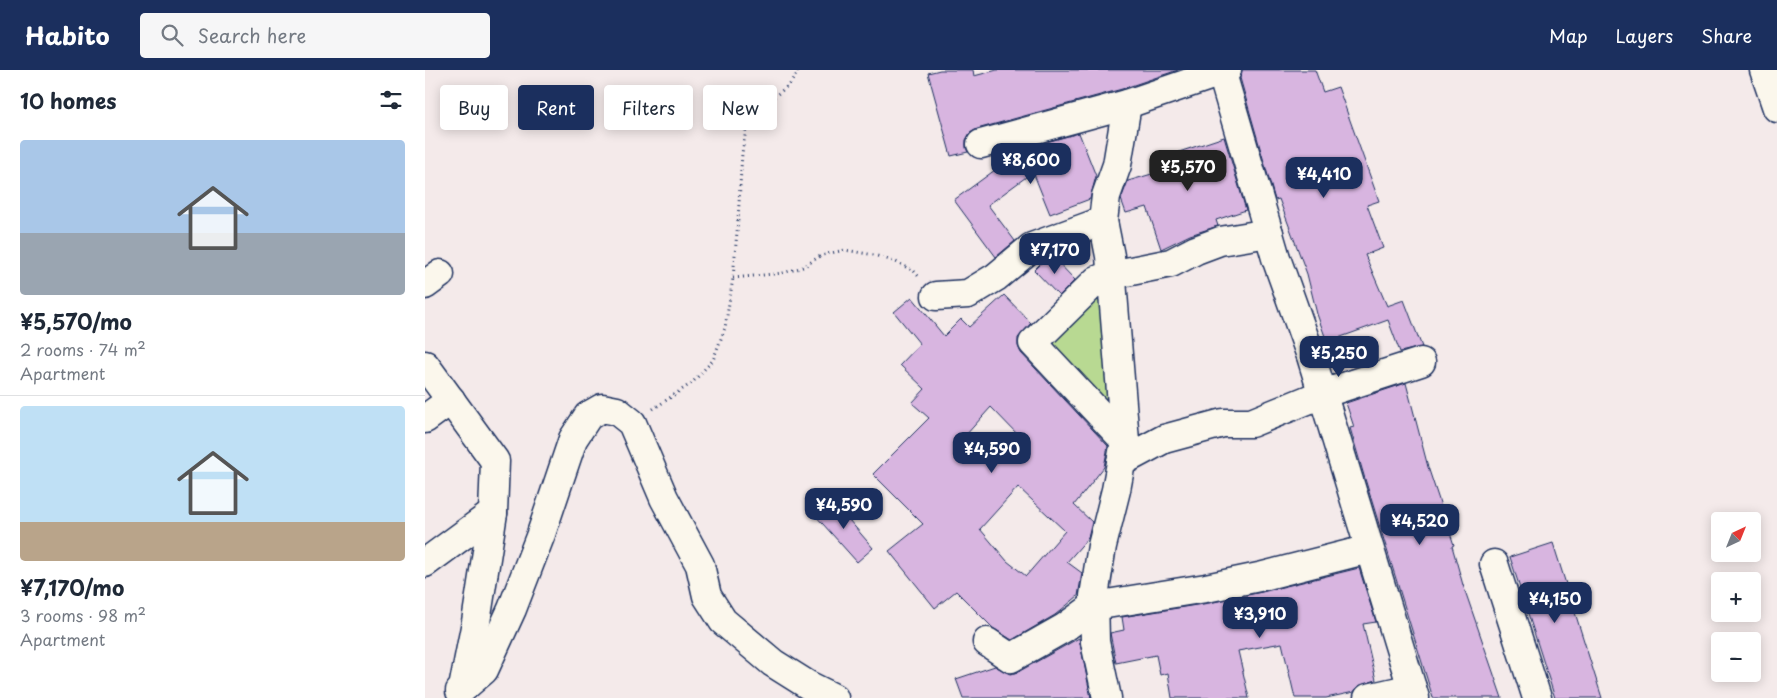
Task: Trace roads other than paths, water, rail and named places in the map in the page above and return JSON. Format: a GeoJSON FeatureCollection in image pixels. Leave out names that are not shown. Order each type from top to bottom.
{"type":"FeatureCollection","features":[{"type":"Feature","properties":{"kind":"street"},"geometry":{"type":"LineString","coordinates":[[1764,70],[1777,108]]}},
{"type":"Feature","properties":{"kind":"street"},"geometry":{"type":"LineString","coordinates":[[981,144],[1127,104],[1223,71],[1269,232],[1311,356],[1413,693],[1368,698]]}},
{"type":"Feature","properties":{"kind":"street"},"geometry":{"type":"LineString","coordinates":[[1107,698],[1095,642],[1094,596],[1102,546],[1123,451],[1111,274],[1103,221],[1105,196],[1117,165],[1127,104]]}},
{"type":"Feature","properties":{"kind":"street"},"geometry":{"type":"LineString","coordinates":[[936,296],[968,294],[995,277],[1032,246],[1103,221]]}},
{"type":"Feature","properties":{"kind":"street"},"geometry":{"type":"LineString","coordinates":[[1123,451],[1033,343],[1097,280],[1111,274],[1171,263],[1196,250],[1220,241],[1269,232]]}},
{"type":"Feature","properties":{"kind":"street"},"geometry":{"type":"LineString","coordinates":[[1123,451],[1223,423],[1251,423],[1322,394],[1421,362]]}},
{"type":"Feature","properties":{"kind":"street"},"geometry":{"type":"LineString","coordinates":[[425,365],[495,461],[493,513],[476,622],[458,693]]}},
{"type":"Feature","properties":{"kind":"street"},"geometry":{"type":"LineString","coordinates":[[425,420],[451,400]]}},
{"type":"Feature","properties":{"kind":"street"},"geometry":{"type":"LineString","coordinates":[[458,693],[484,670],[508,618],[541,534],[573,439],[588,416],[602,408],[617,411],[632,423],[664,498],[700,565],[707,596],[723,620],[773,663],[808,685],[834,698]]}},
{"type":"Feature","properties":{"kind":"street"},"geometry":{"type":"LineString","coordinates":[[425,562],[493,513]]}},
{"type":"Feature","properties":{"kind":"street"},"geometry":{"type":"LineString","coordinates":[[987,642],[1011,658],[1064,628],[1094,606],[1259,578],[1369,549]]}},
{"type":"Feature","properties":{"kind":"street"},"geometry":{"type":"LineString","coordinates":[[1494,564],[1537,698]]}}]}
